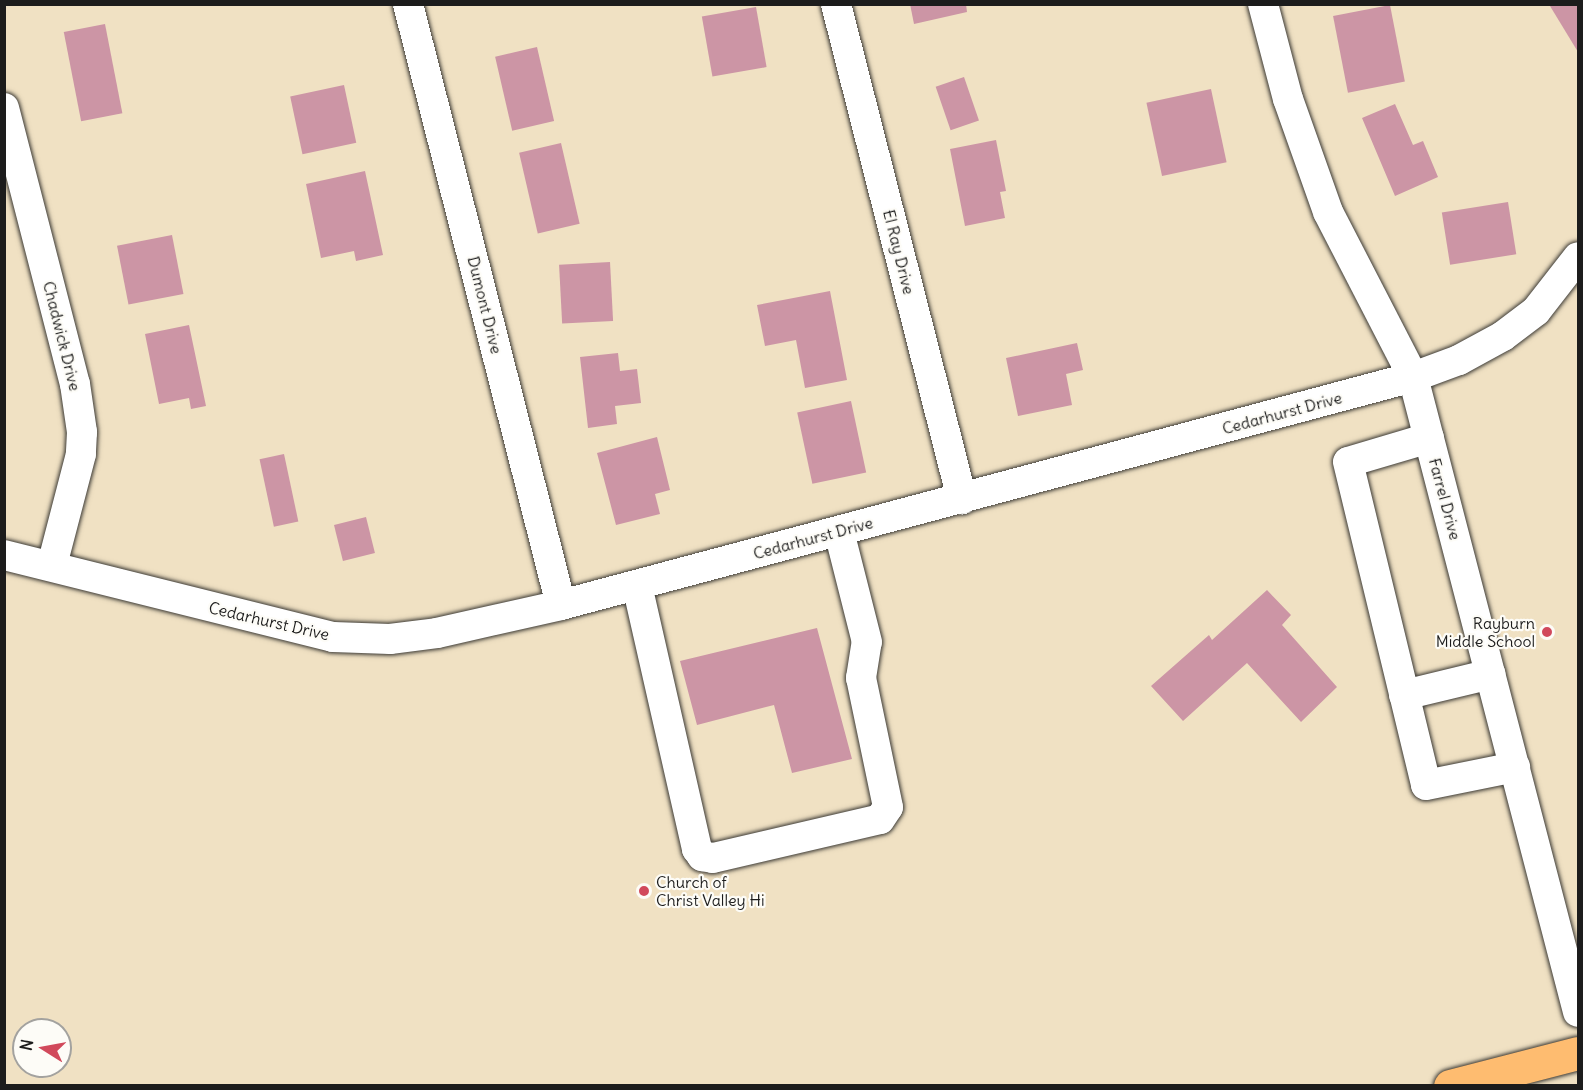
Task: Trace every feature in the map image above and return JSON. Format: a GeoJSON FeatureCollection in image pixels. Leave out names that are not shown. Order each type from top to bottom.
{"type":"FeatureCollection","features":[{"type":"Feature","properties":{"kind":"main road"},"geometry":{"type":"LineString","coordinates":[[1450,1086],[1578,1053]]}},
{"type":"Feature","properties":{"kind":"street","name":"Dumont Drive"},"geometry":{"type":"LineString","coordinates":[[408,4],[561,605]]}},
{"type":"Feature","properties":{"kind":"street","name":"El Ray Drive"},"geometry":{"type":"LineString","coordinates":[[837,4],[962,499]]}},
{"type":"Feature","properties":{"kind":"street","name":"Farrel Drive"},"geometry":{"type":"LineString","coordinates":[[1263,4],[1288,99],[1328,212],[1413,377],[1578,1012]]}},
{"type":"Feature","properties":{"kind":"street","name":"Chadwick Drive"},"geometry":{"type":"LineString","coordinates":[[4,108],[75,384],[82,432],[81,454],[52,565]]}},
{"type":"Feature","properties":{"kind":"street","name":"Cedarhurst Drive"},"geometry":{"type":"LineString","coordinates":[[4,555],[52,565],[333,637],[390,639],[437,633],[561,605],[1413,377],[1459,360],[1503,336],[1536,310],[1578,257]]}},
{"type":"Feature","properties":{"kind":"street"},"geometry":{"type":"LineString","coordinates":[[1429,438],[1348,462],[1426,785],[1515,767]]}},
{"type":"Feature","properties":{"kind":"street"},"geometry":{"type":"LineString","coordinates":[[637,585],[697,849],[702,856],[713,858],[880,819],[888,807],[861,678],[867,642],[839,531]]}},
{"type":"Feature","properties":{"kind":"street"},"geometry":{"type":"LineString","coordinates":[[1404,695],[1491,674]]}},
{"type":"Feature","properties":{"kind":"building"},"geometry":{"type":"Polygon","coordinates":[[[910,4],[966,4],[967,12],[914,24],[910,4]]]}},
{"type":"Feature","properties":{"kind":"building"},"geometry":{"type":"Polygon","coordinates":[[[1552,4],[1578,4],[1578,52],[1550,6],[1552,4]]]}},
{"type":"Feature","properties":{"kind":"building"},"geometry":{"type":"Polygon","coordinates":[[[1390,5],[1405,82],[1348,93],[1333,16],[1390,5]]]}},
{"type":"Feature","properties":{"kind":"building"},"geometry":{"type":"Polygon","coordinates":[[[756,7],[767,67],[712,77],[702,17],[756,7]]]}},
{"type":"Feature","properties":{"kind":"building"},"geometry":{"type":"Polygon","coordinates":[[[105,24],[122,113],[81,121],[64,32],[105,24]]]}},
{"type":"Feature","properties":{"kind":"building"},"geometry":{"type":"Polygon","coordinates":[[[537,47],[554,121],[512,131],[495,57],[537,47]]]}},
{"type":"Feature","properties":{"kind":"building"},"geometry":{"type":"Polygon","coordinates":[[[964,77],[979,120],[951,130],[936,87],[964,77]]]}},
{"type":"Feature","properties":{"kind":"building"},"geometry":{"type":"Polygon","coordinates":[[[344,85],[356,143],[302,154],[290,96],[344,85]]]}},
{"type":"Feature","properties":{"kind":"building"},"geometry":{"type":"Polygon","coordinates":[[[1211,89],[1227,162],[1162,176],[1146,103],[1211,89]]]}},
{"type":"Feature","properties":{"kind":"building"},"geometry":{"type":"Polygon","coordinates":[[[1395,104],[1413,145],[1423,141],[1438,177],[1395,196],[1362,118],[1395,104]]]}},
{"type":"Feature","properties":{"kind":"building"},"geometry":{"type":"Polygon","coordinates":[[[996,140],[1006,191],[1000,192],[1005,218],[965,226],[950,149],[996,140]]]}},
{"type":"Feature","properties":{"kind":"building"},"geometry":{"type":"Polygon","coordinates":[[[561,143],[580,224],[538,234],[519,153],[561,143]]]}},
{"type":"Feature","properties":{"kind":"building"},"geometry":{"type":"Polygon","coordinates":[[[365,171],[383,255],[356,261],[354,251],[321,258],[306,184],[365,171]]]}},
{"type":"Feature","properties":{"kind":"building"},"geometry":{"type":"Polygon","coordinates":[[[1508,202],[1516,254],[1450,265],[1442,212],[1508,202]]]}},
{"type":"Feature","properties":{"kind":"building"},"geometry":{"type":"Polygon","coordinates":[[[172,235],[183,294],[128,305],[117,246],[172,235]]]}},
{"type":"Feature","properties":{"kind":"building"},"geometry":{"type":"Polygon","coordinates":[[[610,262],[613,321],[562,324],[559,265],[610,262]]]}},
{"type":"Feature","properties":{"kind":"building"},"geometry":{"type":"Polygon","coordinates":[[[830,291],[847,380],[805,388],[796,340],[765,346],[757,305],[830,291]]]}},
{"type":"Feature","properties":{"kind":"building"},"geometry":{"type":"Polygon","coordinates":[[[189,325],[206,406],[191,409],[189,398],[159,404],[145,334],[189,325]]]}},
{"type":"Feature","properties":{"kind":"building"},"geometry":{"type":"Polygon","coordinates":[[[1077,343],[1083,370],[1066,374],[1072,405],[1018,416],[1006,358],[1077,343]]]}},
{"type":"Feature","properties":{"kind":"building"},"geometry":{"type":"Polygon","coordinates":[[[618,353],[620,371],[637,369],[641,403],[615,406],[617,424],[588,428],[580,357],[618,353]]]}},
{"type":"Feature","properties":{"kind":"building"},"geometry":{"type":"Polygon","coordinates":[[[851,401],[866,472],[812,484],[797,412],[851,401]]]}},
{"type":"Feature","properties":{"kind":"building"},"geometry":{"type":"Polygon","coordinates":[[[657,437],[670,490],[655,494],[660,514],[616,525],[597,453],[657,437]]]}},
{"type":"Feature","properties":{"kind":"building"},"geometry":{"type":"Polygon","coordinates":[[[284,454],[298,521],[274,527],[260,459],[284,454]]]}},
{"type":"Feature","properties":{"kind":"building"},"geometry":{"type":"Polygon","coordinates":[[[366,517],[375,553],[343,561],[334,525],[366,517]]]}},
{"type":"Feature","properties":{"kind":"building"},"geometry":{"type":"Polygon","coordinates":[[[1267,590],[1291,615],[1282,625],[1337,687],[1301,722],[1247,663],[1183,721],[1151,686],[1209,635],[1212,640],[1267,590]]]}},
{"type":"Feature","properties":{"kind":"building"},"geometry":{"type":"Polygon","coordinates":[[[817,628],[852,759],[792,773],[774,705],[697,725],[680,661],[817,628]]]}},
{"type":"Feature","properties":{"kind":"place","name":"Rayburn Middle School"},"geometry":{"type":"Point","coordinates":[1547,632]}},
{"type":"Feature","properties":{"kind":"place","name":"Church of Christ Valley Hi"},"geometry":{"type":"Point","coordinates":[644,891]}}]}
